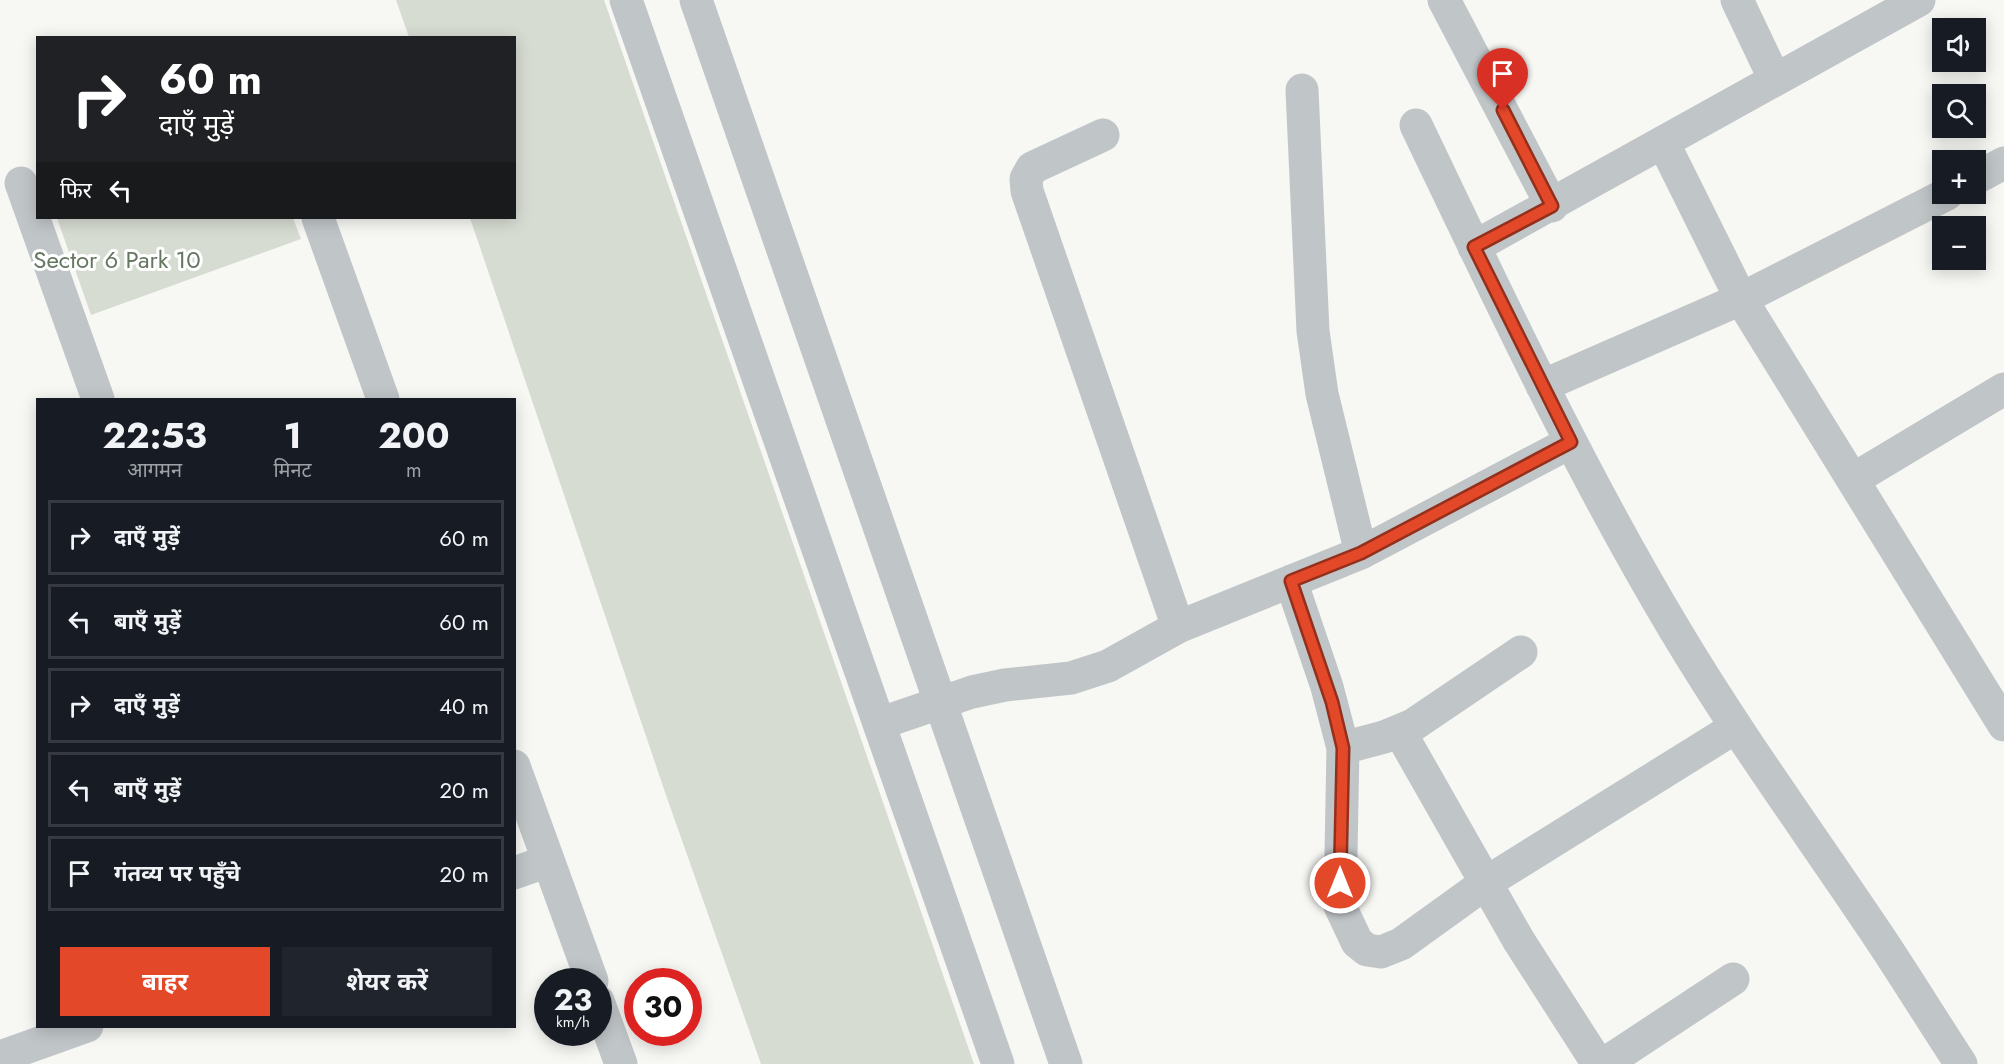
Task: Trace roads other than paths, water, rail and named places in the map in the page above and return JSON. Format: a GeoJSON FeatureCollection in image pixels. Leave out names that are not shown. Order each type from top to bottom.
{"type":"FeatureCollection","features":[{"type":"Feature","properties":{"kind":"street"},"geometry":{"type":"LineString","coordinates":[[626,0],[881,723],[998,1064]]}},
{"type":"Feature","properties":{"kind":"street"},"geometry":{"type":"LineString","coordinates":[[696,0],[1066,1064]]}},
{"type":"Feature","properties":{"kind":"street"},"geometry":{"type":"LineString","coordinates":[[1444,0],[1552,206]]}},
{"type":"Feature","properties":{"kind":"street"},"geometry":{"type":"LineString","coordinates":[[1737,0],[1775,80]]}},
{"type":"Feature","properties":{"kind":"street"},"geometry":{"type":"LineString","coordinates":[[1474,247],[1552,206],[1919,0]]}},
{"type":"Feature","properties":{"kind":"street"},"geometry":{"type":"LineString","coordinates":[[1302,90],[1313,332],[1324,403],[1361,553]]}},
{"type":"Feature","properties":{"kind":"street"},"geometry":{"type":"LineString","coordinates":[[1416,125],[1542,386],[1670,621],[1737,728],[1877,933],[1960,1064]]}},
{"type":"Feature","properties":{"kind":"street"},"geometry":{"type":"LineString","coordinates":[[1103,135],[1032,168],[1026,179],[1027,191],[1178,627]]}},
{"type":"Feature","properties":{"kind":"street"},"geometry":{"type":"LineString","coordinates":[[1663,142],[1742,299],[2004,724]]}},
{"type":"Feature","properties":{"kind":"street"},"geometry":{"type":"LineString","coordinates":[[1986,173],[2004,164]]}},
{"type":"Feature","properties":{"kind":"street"},"geometry":{"type":"LineString","coordinates":[[19,183],[98,398]]}},
{"type":"Feature","properties":{"kind":"street"},"geometry":{"type":"LineString","coordinates":[[1542,386],[1742,299],[1932,202]]}},
{"type":"Feature","properties":{"kind":"street"},"geometry":{"type":"LineString","coordinates":[[318,219],[383,398]]}},
{"type":"Feature","properties":{"kind":"street"},"geometry":{"type":"LineString","coordinates":[[1854,479],[2004,389]]}},
{"type":"Feature","properties":{"kind":"street"},"geometry":{"type":"LineString","coordinates":[[881,723],[939,702],[1005,685],[1088,674],[1108,666],[1178,627],[1361,553],[1571,442]]}},
{"type":"Feature","properties":{"kind":"street"},"geometry":{"type":"LineString","coordinates":[[1291,581],[1333,707],[1343,748],[1340,906],[1357,942],[1367,951],[1381,952],[1401,944],[1487,882],[1737,728]]}},
{"type":"Feature","properties":{"kind":"street"},"geometry":{"type":"LineString","coordinates":[[1343,748],[1400,732],[1521,652]]}},
{"type":"Feature","properties":{"kind":"street"},"geometry":{"type":"LineString","coordinates":[[1400,732],[1519,941],[1598,1064]]}},
{"type":"Feature","properties":{"kind":"street"},"geometry":{"type":"LineString","coordinates":[[516,772],[586,968]]}},
{"type":"Feature","properties":{"kind":"street"},"geometry":{"type":"LineString","coordinates":[[516,872],[548,861]]}},
{"type":"Feature","properties":{"kind":"street"},"geometry":{"type":"LineString","coordinates":[[1604,1064],[1733,979]]}},
{"type":"Feature","properties":{"kind":"street"},"geometry":{"type":"LineString","coordinates":[[3,1055],[81,1028]]}},
{"type":"Feature","properties":{"kind":"street"},"geometry":{"type":"LineString","coordinates":[[612,1039],[621,1064]]}},
{"type":"Feature","properties":{"kind":"park label","name":"Sector 6 Park 10"},"geometry":{"type":"Point","coordinates":[117,259]}}]}
